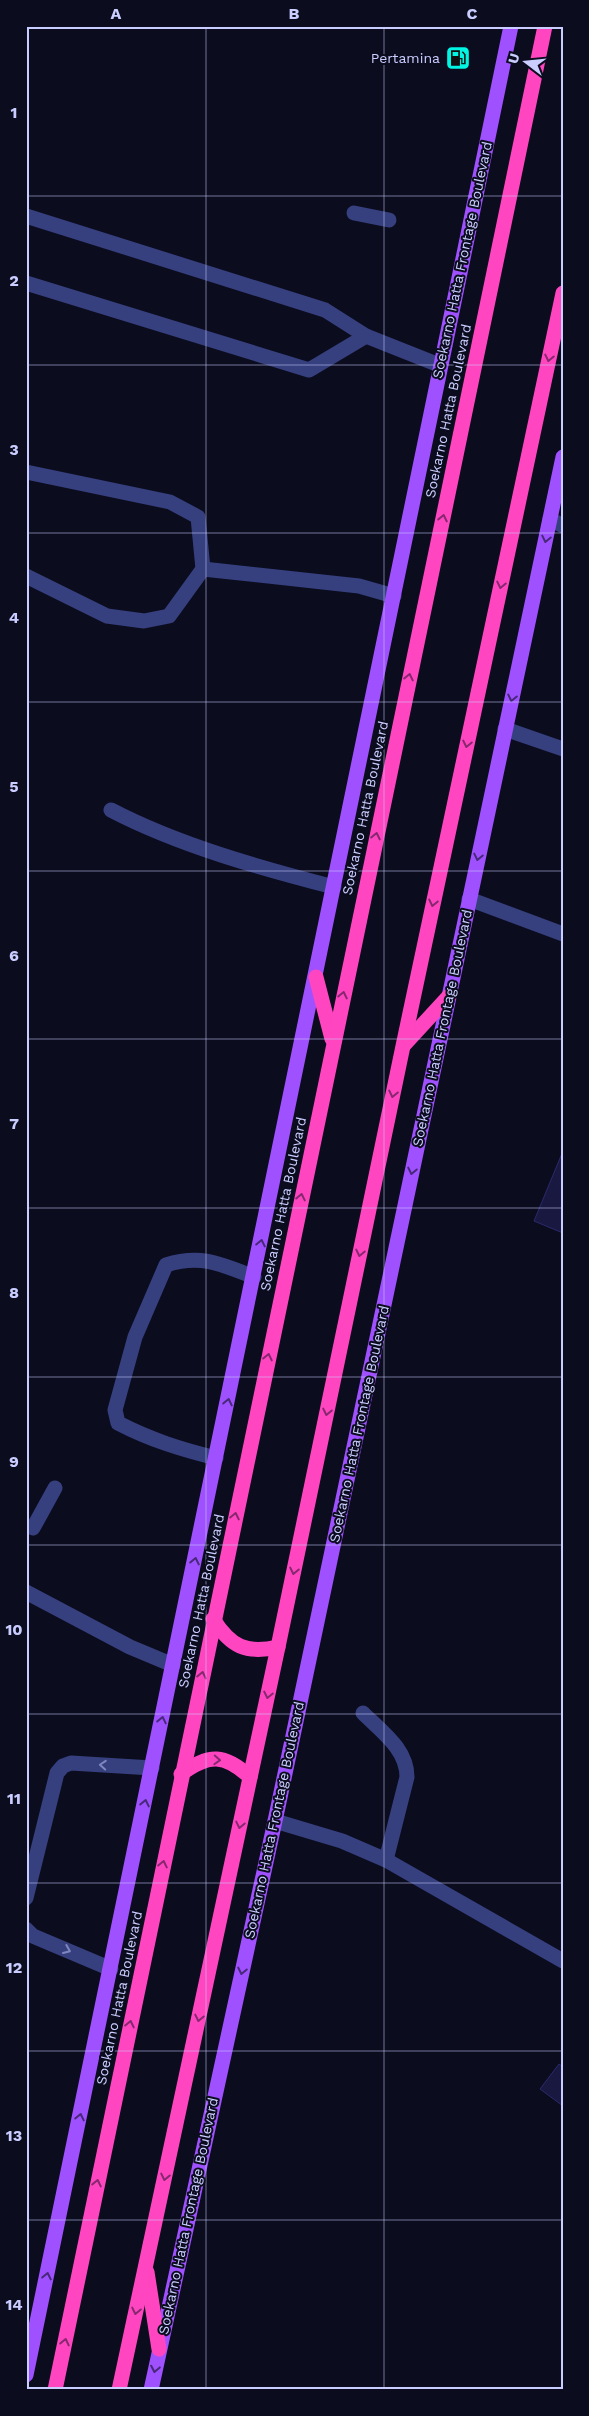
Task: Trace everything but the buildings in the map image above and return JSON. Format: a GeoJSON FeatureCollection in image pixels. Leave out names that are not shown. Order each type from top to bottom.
{"type":"FeatureCollection","features":[{"type":"Feature","properties":{"kind":"highway","name":"Soekarno Hatta Boulevard"},"geometry":{"type":"LineString","coordinates":[[55,2390],[213,1619],[545,26]]}},
{"type":"Feature","properties":{"kind":"highway"},"geometry":{"type":"LineString","coordinates":[[119,2390],[278,1647],[563,293]]}},
{"type":"Feature","properties":{"kind":"highway"},"geometry":{"type":"LineString","coordinates":[[316,977],[333,1043]]}},
{"type":"Feature","properties":{"kind":"highway"},"geometry":{"type":"LineString","coordinates":[[403,1046],[449,996]]}},
{"type":"Feature","properties":{"kind":"highway"},"geometry":{"type":"LineString","coordinates":[[213,1619],[224,1636],[240,1647],[259,1651],[278,1647]]}},
{"type":"Feature","properties":{"kind":"highway"},"geometry":{"type":"LineString","coordinates":[[181,1774],[197,1762],[217,1758],[236,1764],[250,1777]]}},
{"type":"Feature","properties":{"kind":"highway"},"geometry":{"type":"LineString","coordinates":[[146,2263],[160,2349]]}},
{"type":"Feature","properties":{"kind":"main road","name":"Soekarno Hatta Frontage Boulevard"},"geometry":{"type":"LineString","coordinates":[[26,2375],[316,977],[439,365],[460,277],[511,26]]}},
{"type":"Feature","properties":{"kind":"main road","name":"Soekarno Hatta Frontage Boulevard"},"geometry":{"type":"LineString","coordinates":[[151,2390],[275,1821],[505,729],[556,522],[563,458]]}},
{"type":"Feature","properties":{"kind":"street"},"geometry":{"type":"LineString","coordinates":[[354,213],[389,220]]}},
{"type":"Feature","properties":{"kind":"street"},"geometry":{"type":"LineString","coordinates":[[26,216],[325,310],[366,336],[439,365]]}},
{"type":"Feature","properties":{"kind":"street"},"geometry":{"type":"LineString","coordinates":[[26,282],[309,370],[366,336]]}},
{"type":"Feature","properties":{"kind":"street"},"geometry":{"type":"LineString","coordinates":[[26,472],[170,502],[198,517],[203,569],[169,616],[144,621],[107,616],[26,576]]}},
{"type":"Feature","properties":{"kind":"street"},"geometry":{"type":"LineString","coordinates":[[203,569],[358,586],[394,596]]}},
{"type":"Feature","properties":{"kind":"street"},"geometry":{"type":"LineString","coordinates":[[505,729],[563,749]]}},
{"type":"Feature","properties":{"kind":"street"},"geometry":{"type":"LineString","coordinates":[[111,810],[145,828],[283,874],[334,887]]}},
{"type":"Feature","properties":{"kind":"street"},"geometry":{"type":"LineString","coordinates":[[470,899],[563,934]]}},
{"type":"Feature","properties":{"kind":"street"},"geometry":{"type":"LineString","coordinates":[[216,1458],[163,1444],[128,1429],[118,1423],[114,1410],[135,1337],[166,1265],[182,1260],[210,1260],[254,1277]]}},
{"type":"Feature","properties":{"kind":"street"},"geometry":{"type":"LineString","coordinates":[[33,1528],[55,1488]]}},
{"type":"Feature","properties":{"kind":"street"},"geometry":{"type":"LineString","coordinates":[[26,1592],[130,1647],[173,1666]]}},
{"type":"Feature","properties":{"kind":"street"},"geometry":{"type":"LineString","coordinates":[[363,1713],[403,1753],[407,1765],[408,1777],[386,1860]]}},
{"type":"Feature","properties":{"kind":"street"},"geometry":{"type":"LineString","coordinates":[[26,1898],[57,1773],[63,1766],[71,1763],[152,1768]]}},
{"type":"Feature","properties":{"kind":"street"},"geometry":{"type":"LineString","coordinates":[[275,1821],[342,1841],[386,1860],[563,1961]]}},
{"type":"Feature","properties":{"kind":"street"},"geometry":{"type":"LineString","coordinates":[[26,1929],[33,1936],[111,1969]]}},
{"type":"Feature","properties":{"kind":"place","name":"Pertamina"},"geometry":{"type":"Point","coordinates":[458,58]}}]}
